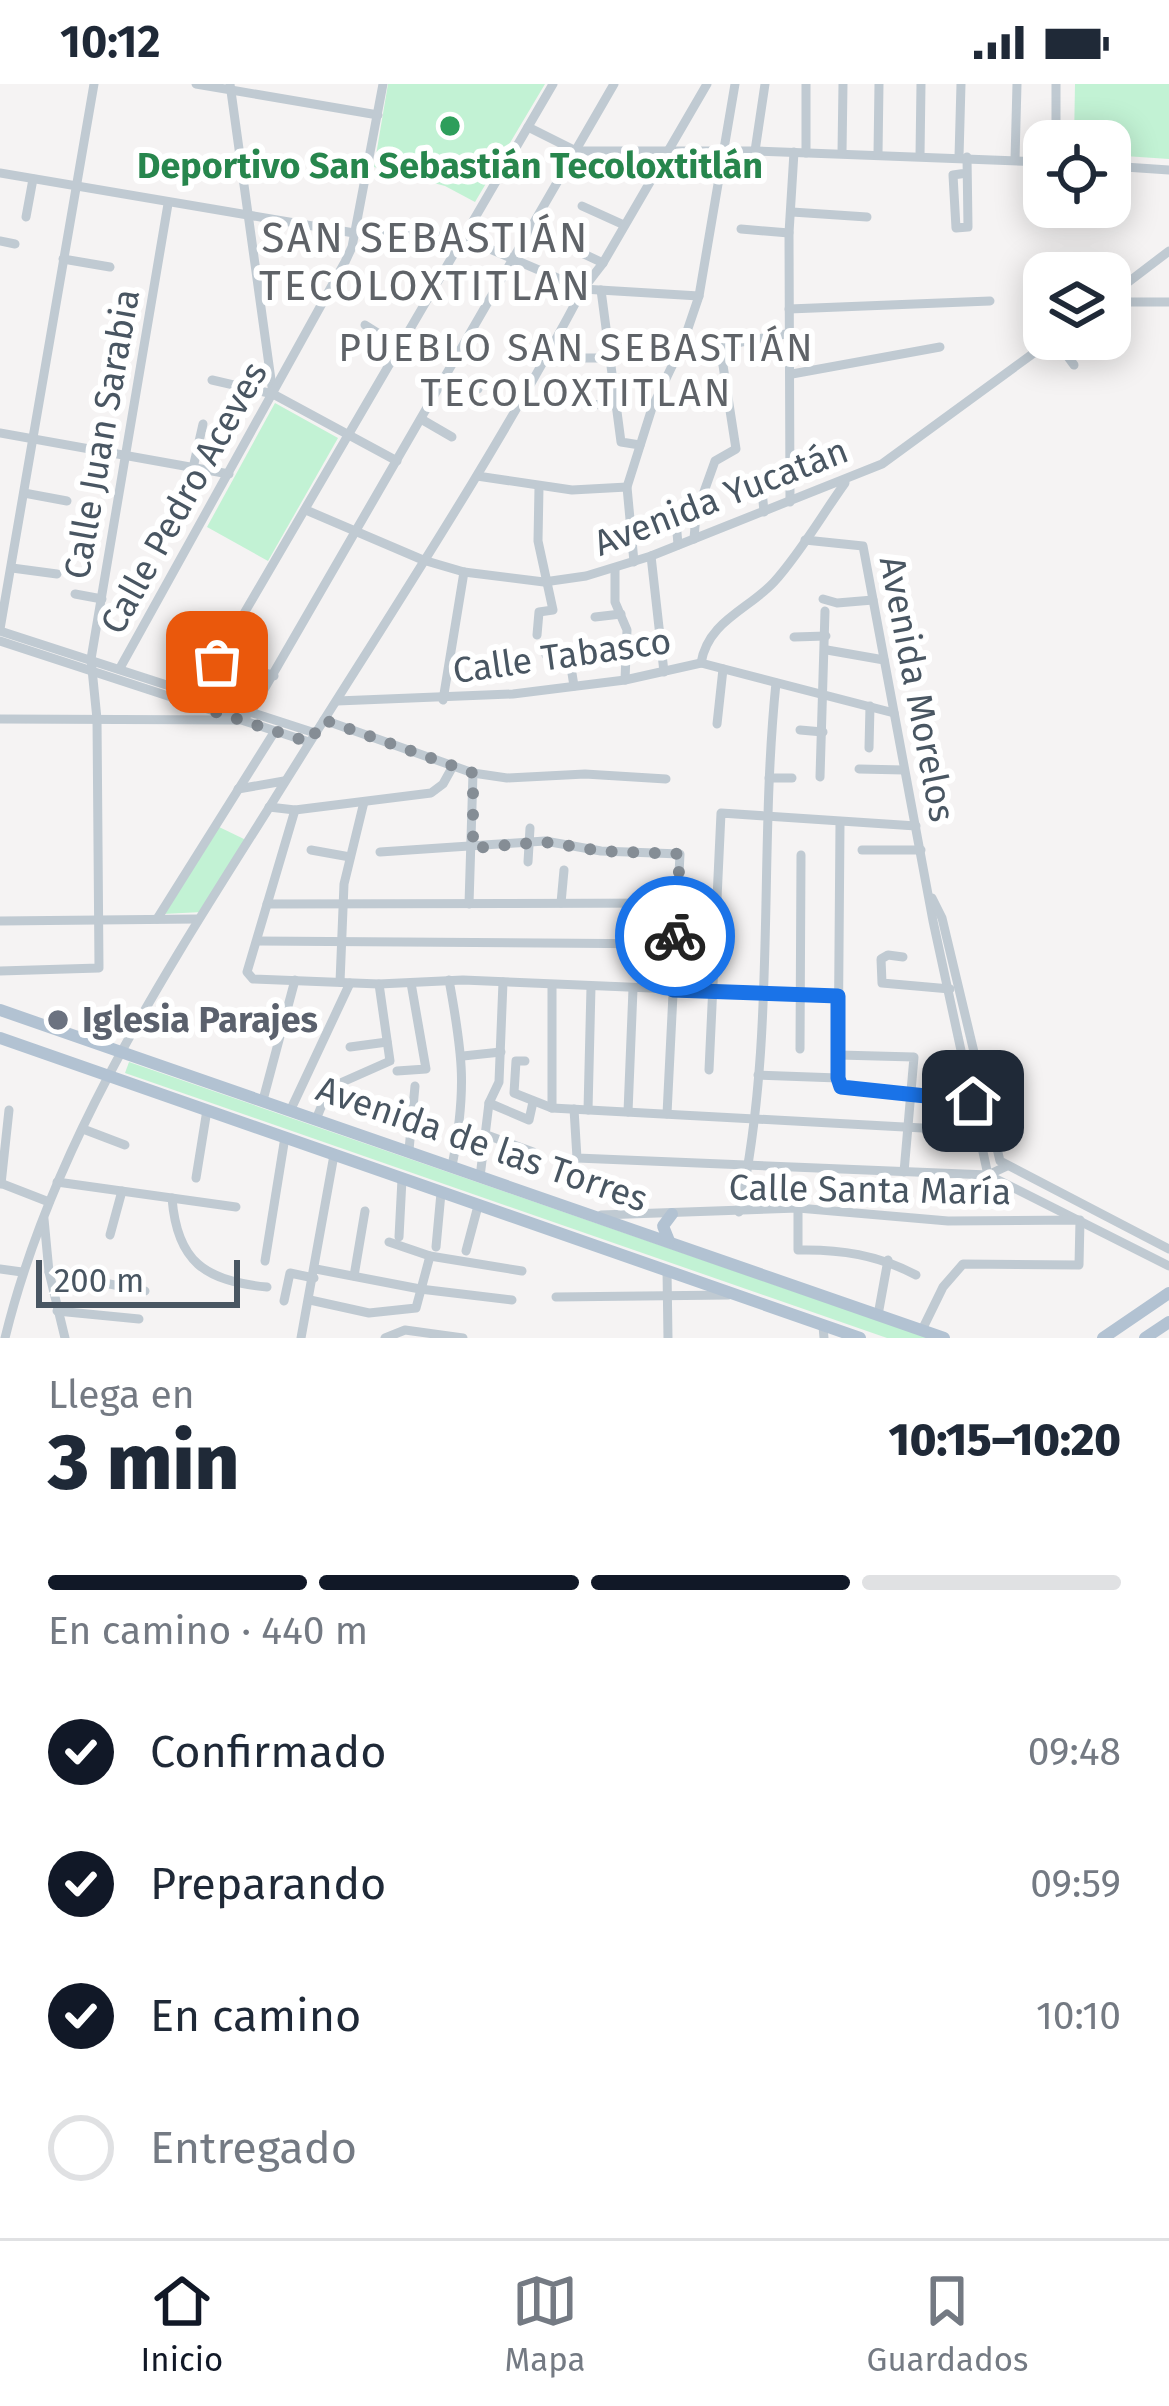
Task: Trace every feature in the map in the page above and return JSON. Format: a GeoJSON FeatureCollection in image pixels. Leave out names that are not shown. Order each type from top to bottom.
{"type":"FeatureCollection","features":[{"type":"Feature","properties":{"kind":"main road","name":"Avenida de las Torres"},"geometry":{"type":"LineString","coordinates":[[0,1010],[944,1338]]}},
{"type":"Feature","properties":{"kind":"main road","name":"Avenida de las Torres"},"geometry":{"type":"LineString","coordinates":[[0,1038],[667,1270],[804,1320],[823,1332],[860,1338]]}},
{"type":"Feature","properties":{"kind":"main road"},"geometry":{"type":"LineString","coordinates":[[84,1066],[98,1058],[95,1043]]}},
{"type":"Feature","properties":{"kind":"main road"},"geometry":{"type":"LineString","coordinates":[[137,1085],[135,1069],[147,1061]]}},
{"type":"Feature","properties":{"kind":"main road"},"geometry":{"type":"LineString","coordinates":[[670,1242],[663,1226],[672,1214]]}},
{"type":"Feature","properties":{"kind":"main road"},"geometry":{"type":"LineString","coordinates":[[772,1308],[789,1302],[791,1285]]}},
{"type":"Feature","properties":{"kind":"main road"},"geometry":{"type":"LineString","coordinates":[[804,1320],[800,1303],[816,1293]]}},
{"type":"Feature","properties":{"kind":"main road"},"geometry":{"type":"LineString","coordinates":[[1103,1338],[1169,1293]]}},
{"type":"Feature","properties":{"kind":"main road"},"geometry":{"type":"LineString","coordinates":[[1145,1338],[1169,1322]]}},
{"type":"Feature","properties":{"kind":"street"},"geometry":{"type":"LineString","coordinates":[[94,84],[0,630],[178,694],[197,694],[251,712],[312,738]]}},
{"type":"Feature","properties":{"kind":"street"},"geometry":{"type":"LineString","coordinates":[[196,84],[378,115]]}},
{"type":"Feature","properties":{"kind":"street","name":"Calle Pedro Aceves"},"geometry":{"type":"LineString","coordinates":[[120,668],[345,262],[383,84]]}},
{"type":"Feature","properties":{"kind":"street"},"geometry":{"type":"LineString","coordinates":[[197,694],[553,84]]}},
{"type":"Feature","properties":{"kind":"street"},"geometry":{"type":"LineString","coordinates":[[0,719],[239,720],[251,712],[614,84]]}},
{"type":"Feature","properties":{"kind":"street"},"geometry":{"type":"LineString","coordinates":[[4,1338],[24,1266],[58,1182],[197,919],[477,476],[707,84]]}},
{"type":"Feature","properties":{"kind":"street"},"geometry":{"type":"LineString","coordinates":[[634,562],[627,487],[652,408],[699,296],[735,84]]}},
{"type":"Feature","properties":{"kind":"street"},"geometry":{"type":"LineString","coordinates":[[755,151],[765,84]]}},
{"type":"Feature","properties":{"kind":"street"},"geometry":{"type":"LineString","coordinates":[[790,502],[789,233],[806,84]]}},
{"type":"Feature","properties":{"kind":"street"},"geometry":{"type":"LineString","coordinates":[[842,153],[843,84]]}},
{"type":"Feature","properties":{"kind":"street"},"geometry":{"type":"LineString","coordinates":[[878,154],[879,84]]}},
{"type":"Feature","properties":{"kind":"street"},"geometry":{"type":"LineString","coordinates":[[920,155],[921,84]]}},
{"type":"Feature","properties":{"kind":"street"},"geometry":{"type":"LineString","coordinates":[[962,84],[963,157],[967,173],[968,227],[956,228],[953,175],[967,173]]}},
{"type":"Feature","properties":{"kind":"street"},"geometry":{"type":"LineString","coordinates":[[1016,84],[1016,160]]}},
{"type":"Feature","properties":{"kind":"street"},"geometry":{"type":"LineString","coordinates":[[1056,84],[1056,120]]}},
{"type":"Feature","properties":{"kind":"street"},"geometry":{"type":"LineString","coordinates":[[231,88],[272,394]]}},
{"type":"Feature","properties":{"kind":"street"},"geometry":{"type":"LineString","coordinates":[[527,127],[576,152],[755,151],[1023,160]]}},
{"type":"Feature","properties":{"kind":"street"},"geometry":{"type":"LineString","coordinates":[[1131,167],[1169,170]]}},
{"type":"Feature","properties":{"kind":"street"},"geometry":{"type":"LineString","coordinates":[[0,172],[248,218],[354,233],[462,238],[583,289],[699,296]]}},
{"type":"Feature","properties":{"kind":"street"},"geometry":{"type":"LineString","coordinates":[[26,217],[33,178]]}},
{"type":"Feature","properties":{"kind":"street","name":"Calle Juan Sarabia"},"geometry":{"type":"LineString","coordinates":[[0,971],[99,968],[97,719],[92,665],[168,205]]}},
{"type":"Feature","properties":{"kind":"street"},"geometry":{"type":"LineString","coordinates":[[582,206],[624,225]]}},
{"type":"Feature","properties":{"kind":"street"},"geometry":{"type":"LineString","coordinates":[[792,212],[867,217]]}},
{"type":"Feature","properties":{"kind":"street"},"geometry":{"type":"LineString","coordinates":[[741,229],[789,233]]}},
{"type":"Feature","properties":{"kind":"street"},"geometry":{"type":"LineString","coordinates":[[0,241],[15,244]]}},
{"type":"Feature","properties":{"kind":"street"},"geometry":{"type":"LineString","coordinates":[[569,247],[603,263]]}},
{"type":"Feature","properties":{"kind":"street"},"geometry":{"type":"LineString","coordinates":[[1131,282],[1169,251]]}},
{"type":"Feature","properties":{"kind":"street"},"geometry":{"type":"LineString","coordinates":[[63,259],[110,267]]}},
{"type":"Feature","properties":{"kind":"street"},"geometry":{"type":"LineString","coordinates":[[601,290],[621,442],[640,445]]}},
{"type":"Feature","properties":{"kind":"street"},"geometry":{"type":"LineString","coordinates":[[1131,300],[1169,302]]}},
{"type":"Feature","properties":{"kind":"street"},"geometry":{"type":"LineString","coordinates":[[789,309],[990,301]]}},
{"type":"Feature","properties":{"kind":"street"},"geometry":{"type":"LineString","coordinates":[[365,325],[400,347]]}},
{"type":"Feature","properties":{"kind":"street"},"geometry":{"type":"LineString","coordinates":[[683,343],[720,346],[791,333]]}},
{"type":"Feature","properties":{"kind":"street"},"geometry":{"type":"LineString","coordinates":[[694,539],[695,514],[716,461],[736,449],[720,346]]}},
{"type":"Feature","properties":{"kind":"street"},"geometry":{"type":"LineString","coordinates":[[792,374],[940,347]]}},
{"type":"Feature","properties":{"kind":"street"},"geometry":{"type":"LineString","coordinates":[[547,358],[610,358]]}},
{"type":"Feature","properties":{"kind":"street","name":"Avenida Yucatán"},"geometry":{"type":"LineString","coordinates":[[306,510],[464,572],[544,581],[615,568],[882,464],[1025,360]]}},
{"type":"Feature","properties":{"kind":"street"},"geometry":{"type":"LineString","coordinates":[[1071,360],[1074,364]]}},
{"type":"Feature","properties":{"kind":"street"},"geometry":{"type":"LineString","coordinates":[[447,376],[478,389]]}},
{"type":"Feature","properties":{"kind":"street"},"geometry":{"type":"LineString","coordinates":[[212,380],[272,394],[397,461]]}},
{"type":"Feature","properties":{"kind":"street"},"geometry":{"type":"LineString","coordinates":[[594,405],[617,403]]}},
{"type":"Feature","properties":{"kind":"street"},"geometry":{"type":"LineString","coordinates":[[421,419],[452,437]]}},
{"type":"Feature","properties":{"kind":"street"},"geometry":{"type":"LineString","coordinates":[[193,468],[203,424]]}},
{"type":"Feature","properties":{"kind":"street"},"geometry":{"type":"LineString","coordinates":[[0,433],[229,474]]}},
{"type":"Feature","properties":{"kind":"street"},"geometry":{"type":"LineString","coordinates":[[477,476],[539,487],[627,487]]}},
{"type":"Feature","properties":{"kind":"street","name":"Calle Tabasco"},"geometry":{"type":"LineString","coordinates":[[337,700],[443,700],[625,680],[701,663],[703,650],[724,620],[772,584],[847,481]]}},
{"type":"Feature","properties":{"kind":"street"},"geometry":{"type":"LineString","coordinates":[[537,635],[539,612],[553,610],[538,541],[539,487]]}},
{"type":"Feature","properties":{"kind":"street"},"geometry":{"type":"LineString","coordinates":[[762,490],[764,512]]}},
{"type":"Feature","properties":{"kind":"street"},"geometry":{"type":"LineString","coordinates":[[25,494],[67,501]]}},
{"type":"Feature","properties":{"kind":"street"},"geometry":{"type":"LineString","coordinates":[[675,508],[678,545]]}},
{"type":"Feature","properties":{"kind":"street","name":"Avenida Morelos"},"geometry":{"type":"LineString","coordinates":[[805,540],[863,546],[904,770],[932,898],[939,907],[950,989],[988,1175]]}},
{"type":"Feature","properties":{"kind":"street"},"geometry":{"type":"LineString","coordinates":[[651,556],[664,672]]}},
{"type":"Feature","properties":{"kind":"street"},"geometry":{"type":"LineString","coordinates":[[12,568],[57,574]]}},
{"type":"Feature","properties":{"kind":"street"},"geometry":{"type":"LineString","coordinates":[[615,568],[615,602],[627,630],[625,680]]}},
{"type":"Feature","properties":{"kind":"street"},"geometry":{"type":"LineString","coordinates":[[443,700],[464,572]]}},
{"type":"Feature","properties":{"kind":"street"},"geometry":{"type":"LineString","coordinates":[[75,594],[102,599]]}},
{"type":"Feature","properties":{"kind":"street"},"geometry":{"type":"LineString","coordinates":[[820,777],[827,650],[824,605],[873,600]]}},
{"type":"Feature","properties":{"kind":"street"},"geometry":{"type":"LineString","coordinates":[[595,617],[620,614]]}},
{"type":"Feature","properties":{"kind":"street"},"geometry":{"type":"LineString","coordinates":[[794,637],[826,636]]}},
{"type":"Feature","properties":{"kind":"street"},"geometry":{"type":"LineString","coordinates":[[0,641],[120,668],[239,720],[312,738]]}},
{"type":"Feature","properties":{"kind":"street"},"geometry":{"type":"LineString","coordinates":[[827,650],[884,660]]}},
{"type":"Feature","properties":{"kind":"street"},"geometry":{"type":"LineString","coordinates":[[546,655],[559,654],[560,661],[571,667],[574,686]]}},
{"type":"Feature","properties":{"kind":"street"},"geometry":{"type":"LineString","coordinates":[[701,663],[894,712]]}},
{"type":"Feature","properties":{"kind":"street"},"geometry":{"type":"LineString","coordinates":[[246,666],[274,676]]}},
{"type":"Feature","properties":{"kind":"street"},"geometry":{"type":"LineString","coordinates":[[717,724],[723,669]]}},
{"type":"Feature","properties":{"kind":"street"},"geometry":{"type":"LineString","coordinates":[[739,1212],[755,1119],[776,683]]}},
{"type":"Feature","properties":{"kind":"street"},"geometry":{"type":"LineString","coordinates":[[169,718],[168,706],[178,694]]}},
{"type":"Feature","properties":{"kind":"street"},"geometry":{"type":"LineString","coordinates":[[869,748],[870,706]]}},
{"type":"Feature","properties":{"kind":"street"},"geometry":{"type":"LineString","coordinates":[[324,720],[473,773],[507,778],[585,774],[666,779]]}},
{"type":"Feature","properties":{"kind":"street"},"geometry":{"type":"LineString","coordinates":[[800,730],[823,732]]}},
{"type":"Feature","properties":{"kind":"street"},"geometry":{"type":"LineString","coordinates":[[157,919],[275,731]]}},
{"type":"Feature","properties":{"kind":"street"},"geometry":{"type":"LineString","coordinates":[[269,807],[295,810],[431,794],[453,766]]}},
{"type":"Feature","properties":{"kind":"street"},"geometry":{"type":"LineString","coordinates":[[860,769],[904,770]]}},
{"type":"Feature","properties":{"kind":"street"},"geometry":{"type":"LineString","coordinates":[[470,904],[473,773]]}},
{"type":"Feature","properties":{"kind":"street"},"geometry":{"type":"LineString","coordinates":[[769,778],[792,778]]}},
{"type":"Feature","properties":{"kind":"street"},"geometry":{"type":"LineString","coordinates":[[238,789],[284,781]]}},
{"type":"Feature","properties":{"kind":"street"},"geometry":{"type":"LineString","coordinates":[[291,1108],[345,983],[342,904],[364,802]]}},
{"type":"Feature","properties":{"kind":"street"},"geometry":{"type":"LineString","coordinates":[[295,810],[247,972],[253,979],[379,984],[449,980],[838,996]]}},
{"type":"Feature","properties":{"kind":"street"},"geometry":{"type":"LineString","coordinates":[[709,1070],[721,813],[916,826]]}},
{"type":"Feature","properties":{"kind":"street"},"geometry":{"type":"LineString","coordinates":[[840,822],[841,1087],[973,1101]]}},
{"type":"Feature","properties":{"kind":"street"},"geometry":{"type":"LineString","coordinates":[[528,862],[530,828]]}},
{"type":"Feature","properties":{"kind":"street"},"geometry":{"type":"LineString","coordinates":[[380,852],[529,842],[601,851],[677,852],[682,857],[667,1114]]}},
{"type":"Feature","properties":{"kind":"street"},"geometry":{"type":"LineString","coordinates":[[311,850],[350,857]]}},
{"type":"Feature","properties":{"kind":"street"},"geometry":{"type":"LineString","coordinates":[[862,850],[921,850]]}},
{"type":"Feature","properties":{"kind":"street"},"geometry":{"type":"LineString","coordinates":[[800,1049],[801,855]]}},
{"type":"Feature","properties":{"kind":"street"},"geometry":{"type":"LineString","coordinates":[[561,903],[564,869]]}},
{"type":"Feature","properties":{"kind":"street"},"geometry":{"type":"LineString","coordinates":[[267,904],[678,903]]}},
{"type":"Feature","properties":{"kind":"street"},"geometry":{"type":"LineString","coordinates":[[0,921],[197,919]]}},
{"type":"Feature","properties":{"kind":"street","name":"Avenida Morelos"},"geometry":{"type":"LineString","coordinates":[[942,938],[1000,1161],[1007,1166]]}},
{"type":"Feature","properties":{"kind":"street"},"geometry":{"type":"LineString","coordinates":[[257,941],[674,944]]}},
{"type":"Feature","properties":{"kind":"street"},"geometry":{"type":"LineString","coordinates":[[903,957],[881,959],[882,983],[950,989]]}},
{"type":"Feature","properties":{"kind":"street"},"geometry":{"type":"LineString","coordinates":[[263,1100],[295,980]]}},
{"type":"Feature","properties":{"kind":"street"},"geometry":{"type":"LineString","coordinates":[[449,980],[463,1056],[464,1106],[452,1166]]}},
{"type":"Feature","properties":{"kind":"street"},"geometry":{"type":"LineString","coordinates":[[480,1177],[488,1103],[499,1082],[503,982]]}},
{"type":"Feature","properties":{"kind":"street"},"geometry":{"type":"LineString","coordinates":[[397,1071],[426,1069],[411,983]]}},
{"type":"Feature","properties":{"kind":"street"},"geometry":{"type":"LineString","coordinates":[[316,1117],[329,1088],[390,1061],[379,984]]}},
{"type":"Feature","properties":{"kind":"street"},"geometry":{"type":"LineString","coordinates":[[551,1108],[552,985]]}},
{"type":"Feature","properties":{"kind":"street"},"geometry":{"type":"LineString","coordinates":[[588,1110],[591,987]]}},
{"type":"Feature","properties":{"kind":"street"},"geometry":{"type":"LineString","coordinates":[[628,1112],[633,988]]}},
{"type":"Feature","properties":{"kind":"street"},"geometry":{"type":"LineString","coordinates":[[350,1047],[388,1042]]}},
{"type":"Feature","properties":{"kind":"street"},"geometry":{"type":"LineString","coordinates":[[463,1056],[501,1052]]}},
{"type":"Feature","properties":{"kind":"street"},"geometry":{"type":"LineString","coordinates":[[839,1054],[914,1057],[904,1172]]}},
{"type":"Feature","properties":{"kind":"street"},"geometry":{"type":"LineString","coordinates":[[525,1061],[517,1061],[514,1093],[551,1108],[959,1130]]}},
{"type":"Feature","properties":{"kind":"street"},"geometry":{"type":"LineString","coordinates":[[758,1075],[838,1078]]}},
{"type":"Feature","properties":{"kind":"street"},"geometry":{"type":"LineString","coordinates":[[409,1150],[415,1086]]}},
{"type":"Feature","properties":{"kind":"street"},"geometry":{"type":"LineString","coordinates":[[488,1103],[529,1120],[533,1102]]}},
{"type":"Feature","properties":{"kind":"street"},"geometry":{"type":"LineString","coordinates":[[574,1109],[577,1159],[988,1175],[1169,1265]]}},
{"type":"Feature","properties":{"kind":"street"},"geometry":{"type":"LineString","coordinates":[[9,1110],[1,1184],[49,1202]]}},
{"type":"Feature","properties":{"kind":"street"},"geometry":{"type":"LineString","coordinates":[[196,1178],[207,1110]]}},
{"type":"Feature","properties":{"kind":"street"},"geometry":{"type":"LineString","coordinates":[[83,1129],[125,1144]]}},
{"type":"Feature","properties":{"kind":"street"},"geometry":{"type":"LineString","coordinates":[[484,1134],[533,1152]]}},
{"type":"Feature","properties":{"kind":"street"},"geometry":{"type":"LineString","coordinates":[[265,1261],[285,1137]]}},
{"type":"Feature","properties":{"kind":"street"},"geometry":{"type":"LineString","coordinates":[[301,1338],[334,1155]]}},
{"type":"Feature","properties":{"kind":"street"},"geometry":{"type":"LineString","coordinates":[[988,1175],[1007,1166],[1169,1249]]}},
{"type":"Feature","properties":{"kind":"street"},"geometry":{"type":"LineString","coordinates":[[402,1179],[394,1240],[522,1271]]}},
{"type":"Feature","properties":{"kind":"street"},"geometry":{"type":"LineString","coordinates":[[58,1182],[236,1207]]}},
{"type":"Feature","properties":{"kind":"street"},"geometry":{"type":"LineString","coordinates":[[110,1235],[122,1190]]}},
{"type":"Feature","properties":{"kind":"street"},"geometry":{"type":"LineString","coordinates":[[310,1300],[369,1312],[416,1308],[433,1251],[441,1193]]}},
{"type":"Feature","properties":{"kind":"street"},"geometry":{"type":"LineString","coordinates":[[1052,1221],[1060,1216],[1060,1195]]}},
{"type":"Feature","properties":{"kind":"street"},"geometry":{"type":"LineString","coordinates":[[172,1198],[175,1233],[189,1259],[230,1283],[267,1287]]}},
{"type":"Feature","properties":{"kind":"street"},"geometry":{"type":"LineString","coordinates":[[466,1251],[478,1206]]}},
{"type":"Feature","properties":{"kind":"street"},"geometry":{"type":"LineString","coordinates":[[798,1208],[798,1250],[832,1250],[888,1260],[916,1275]]}},
{"type":"Feature","properties":{"kind":"street","name":"Calle Santa María"},"geometry":{"type":"LineString","coordinates":[[587,1216],[798,1208],[948,1221],[1080,1220]]}},
{"type":"Feature","properties":{"kind":"street"},"geometry":{"type":"LineString","coordinates":[[354,1276],[365,1211]]}},
{"type":"Feature","properties":{"kind":"street"},"geometry":{"type":"LineString","coordinates":[[44,1215],[49,1269],[64,1338]]}},
{"type":"Feature","properties":{"kind":"street"},"geometry":{"type":"LineString","coordinates":[[922,1330],[943,1287],[963,1264],[1079,1265],[1080,1220]]}},
{"type":"Feature","properties":{"kind":"street"},"geometry":{"type":"LineString","coordinates":[[878,1315],[888,1260]]}},
{"type":"Feature","properties":{"kind":"street"},"geometry":{"type":"LineString","coordinates":[[0,1268],[49,1269],[140,1290],[134,1318],[57,1312]]}},
{"type":"Feature","properties":{"kind":"street"},"geometry":{"type":"LineString","coordinates":[[667,1270],[668,1338]]}},
{"type":"Feature","properties":{"kind":"street"},"geometry":{"type":"LineString","coordinates":[[284,1301],[290,1273],[354,1276],[512,1300]]}},
{"type":"Feature","properties":{"kind":"street"},"geometry":{"type":"LineString","coordinates":[[556,1297],[733,1294]]}},
{"type":"Feature","properties":{"kind":"street"},"geometry":{"type":"LineString","coordinates":[[385,1338],[405,1330],[464,1338]]}},
{"type":"Feature","properties":{"kind":"green space","name":"Deportivo San Sebastián Tecoloxtitlán"},"geometry":{"type":"Polygon","coordinates":[[[388,84],[545,84],[475,202],[445,186],[374,167],[388,84]]]}},
{"type":"Feature","properties":{"kind":"green space"},"geometry":{"type":"Polygon","coordinates":[[[1075,84],[1169,84],[1169,159],[1131,156],[1131,120],[1074,120],[1075,84]]]}},
{"type":"Feature","properties":{"kind":"green space"},"geometry":{"type":"Polygon","coordinates":[[[275,403],[338,438],[268,561],[207,527],[275,403]]]}},
{"type":"Feature","properties":{"kind":"green space"},"geometry":{"type":"Polygon","coordinates":[[[217,826],[246,840],[202,912],[163,914],[217,826]]]}},
{"type":"Feature","properties":{"kind":"green space"},"geometry":{"type":"Polygon","coordinates":[[[129,1062],[929,1338],[887,1338],[125,1073],[129,1062]]]}},
{"type":"Feature","properties":{"kind":"way so far"},"geometry":{"type":"LineString","coordinates":[[217,662],[197,694],[182,690],[175,699],[309,742],[324,720],[473,773],[473,848],[545,842],[601,851],[677,852],[682,857],[675,936]]}},
{"type":"Feature","properties":{"kind":"place","name":"Deportivo San Sebastián Tecoloxtitlán"},"geometry":{"type":"Point","coordinates":[450,126]}},
{"type":"Feature","properties":{"kind":"place","name":"Iglesia Parajes"},"geometry":{"type":"Point","coordinates":[58,1020]}},
{"type":"Feature","properties":{"kind":"district","name":"SAN SEBASTIÁN TECOLOXTITLAN"},"geometry":{"type":"Point","coordinates":[426,262]}},
{"type":"Feature","properties":{"kind":"district","name":"PUEBLO SAN SEBASTIÁN TECOLOXTITLAN"},"geometry":{"type":"Point","coordinates":[577,370]}},
{"type":"Feature","properties":{"kind":"route"},"geometry":{"type":"LineString","coordinates":[[675,936],[673,990],[838,996],[841,1087],[973,1101]]}}]}
